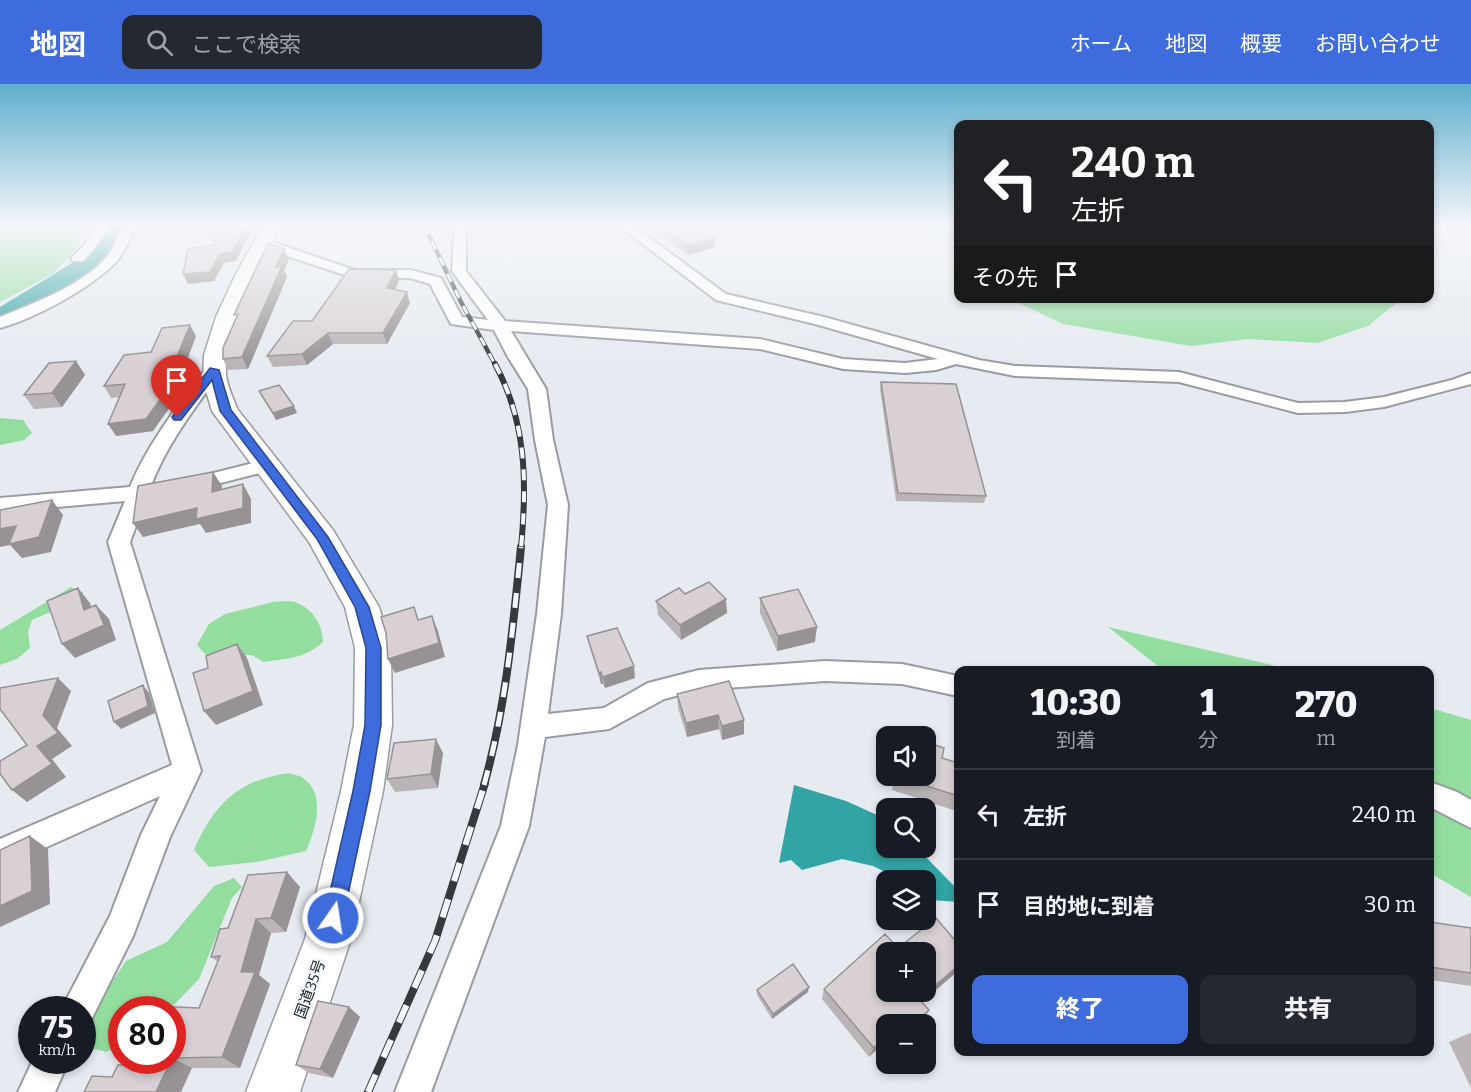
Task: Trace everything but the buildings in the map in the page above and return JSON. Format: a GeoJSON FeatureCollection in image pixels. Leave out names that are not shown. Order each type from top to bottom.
{"type":"FeatureCollection","features":[{"type":"Feature","properties":{"kind":"highway","name":"国道35号"},"geometry":{"type":"LineString","coordinates":[[248,272],[222,329],[214,370],[225,411],[269,465],[328,547],[362,607],[373,648],[373,725],[362,791],[328,939],[273,1092]]}},
{"type":"Feature","properties":{"kind":"street"},"geometry":{"type":"LineString","coordinates":[[0,323],[59,296],[97,272]]}},
{"type":"Feature","properties":{"kind":"street"},"geometry":{"type":"LineString","coordinates":[[350,272],[354,274],[411,274],[436,281],[456,321],[552,331],[760,344],[843,364],[904,368],[936,365],[955,360]]}},
{"type":"Feature","properties":{"kind":"street"},"geometry":{"type":"LineString","coordinates":[[413,1092],[515,826],[534,727],[549,614],[558,505],[544,440],[537,389],[516,357],[499,324],[459,272]]}},
{"type":"Feature","properties":{"kind":"street"},"geometry":{"type":"LineString","coordinates":[[687,272],[721,297],[819,320],[955,360],[1015,371],[1179,376],[1298,408],[1345,407],[1384,402],[1458,384],[1471,378]]}},
{"type":"Feature","properties":{"kind":"street"},"geometry":{"type":"LineString","coordinates":[[85,996],[122,925],[156,835],[186,771],[119,542],[146,472],[177,417],[214,370]]}},
{"type":"Feature","properties":{"kind":"street"},"geometry":{"type":"LineString","coordinates":[[0,505],[136,494],[204,483],[269,465]]}},
{"type":"Feature","properties":{"kind":"street"},"geometry":{"type":"LineString","coordinates":[[534,727],[609,718],[657,690],[699,681],[825,671],[902,674],[954,685]]}},
{"type":"Feature","properties":{"kind":"street"},"geometry":{"type":"LineString","coordinates":[[0,854],[186,771]]}},
{"type":"Feature","properties":{"kind":"street"},"geometry":{"type":"LineString","coordinates":[[1434,796],[1471,815]]}},
{"type":"Feature","properties":{"kind":"street"},"geometry":{"type":"LineString","coordinates":[[36,1092],[45,1074]]}},
{"type":"Feature","properties":{"kind":"green space"},"geometry":{"type":"Polygon","coordinates":[[[0,272],[55,272],[53,274],[0,302],[0,272]]]}},
{"type":"Feature","properties":{"kind":"green space"},"geometry":{"type":"Polygon","coordinates":[[[1018,303],[1396,303],[1368,326],[1317,343],[1248,339],[1191,346],[1063,324],[1018,303]]]}},
{"type":"Feature","properties":{"kind":"green space"},"geometry":{"type":"Polygon","coordinates":[[[0,418],[23,420],[32,433],[24,440],[0,445],[0,418]]]}},
{"type":"Feature","properties":{"kind":"green space"},"geometry":{"type":"Polygon","coordinates":[[[71,587],[84,593],[62,607],[32,620],[28,632],[30,648],[17,659],[0,665],[0,630],[71,587]]]}},
{"type":"Feature","properties":{"kind":"green space"},"geometry":{"type":"Polygon","coordinates":[[[273,602],[295,602],[308,609],[319,624],[323,642],[302,655],[264,662],[252,655],[208,657],[197,645],[209,624],[225,614],[273,602]]]}},
{"type":"Feature","properties":{"kind":"green space"},"geometry":{"type":"Polygon","coordinates":[[[1108,627],[1276,666],[1158,666],[1108,627]]]}},
{"type":"Feature","properties":{"kind":"green space"},"geometry":{"type":"Polygon","coordinates":[[[1434,709],[1471,720],[1471,897],[1434,875],[1434,709]]]}},
{"type":"Feature","properties":{"kind":"green space"},"geometry":{"type":"Polygon","coordinates":[[[289,773],[300,776],[310,785],[317,803],[313,833],[306,851],[257,862],[209,867],[194,850],[219,807],[242,788],[271,776],[289,773]]]}},
{"type":"Feature","properties":{"kind":"green space"},"geometry":{"type":"Polygon","coordinates":[[[234,878],[242,887],[232,898],[199,979],[183,996],[108,996],[108,1051],[96,1049],[96,1006],[126,961],[167,942],[214,886],[234,878]]]}},
{"type":"Feature","properties":{"kind":"water"},"geometry":{"type":"Polygon","coordinates":[[[794,785],[846,801],[876,814],[876,858],[927,858],[954,886],[954,902],[936,900],[936,870],[881,870],[842,859],[802,870],[791,860],[779,863],[794,785]]]}},
{"type":"Feature","properties":{"kind":"waterway"},"geometry":{"type":"LineString","coordinates":[[0,320],[77,272]]}},
{"type":"Feature","properties":{"kind":"railway"},"geometry":{"type":"LineString","coordinates":[[447,272],[496,366]]}},
{"type":"Feature","properties":{"kind":"railway"},"geometry":{"type":"LineString","coordinates":[[496,366],[506,386],[519,431],[524,477],[521,548]]}},
{"type":"Feature","properties":{"kind":"railway"},"geometry":{"type":"LineString","coordinates":[[484,785],[503,697],[521,547]]}},
{"type":"Feature","properties":{"kind":"railway"},"geometry":{"type":"LineString","coordinates":[[368,1092],[435,941],[485,783]]}},
{"type":"Feature","properties":{"kind":"route"},"geometry":{"type":"LineString","coordinates":[[177,417],[214,370],[225,411],[269,465],[322,537],[362,607],[373,648],[373,725],[362,791],[333,918]]}}]}
